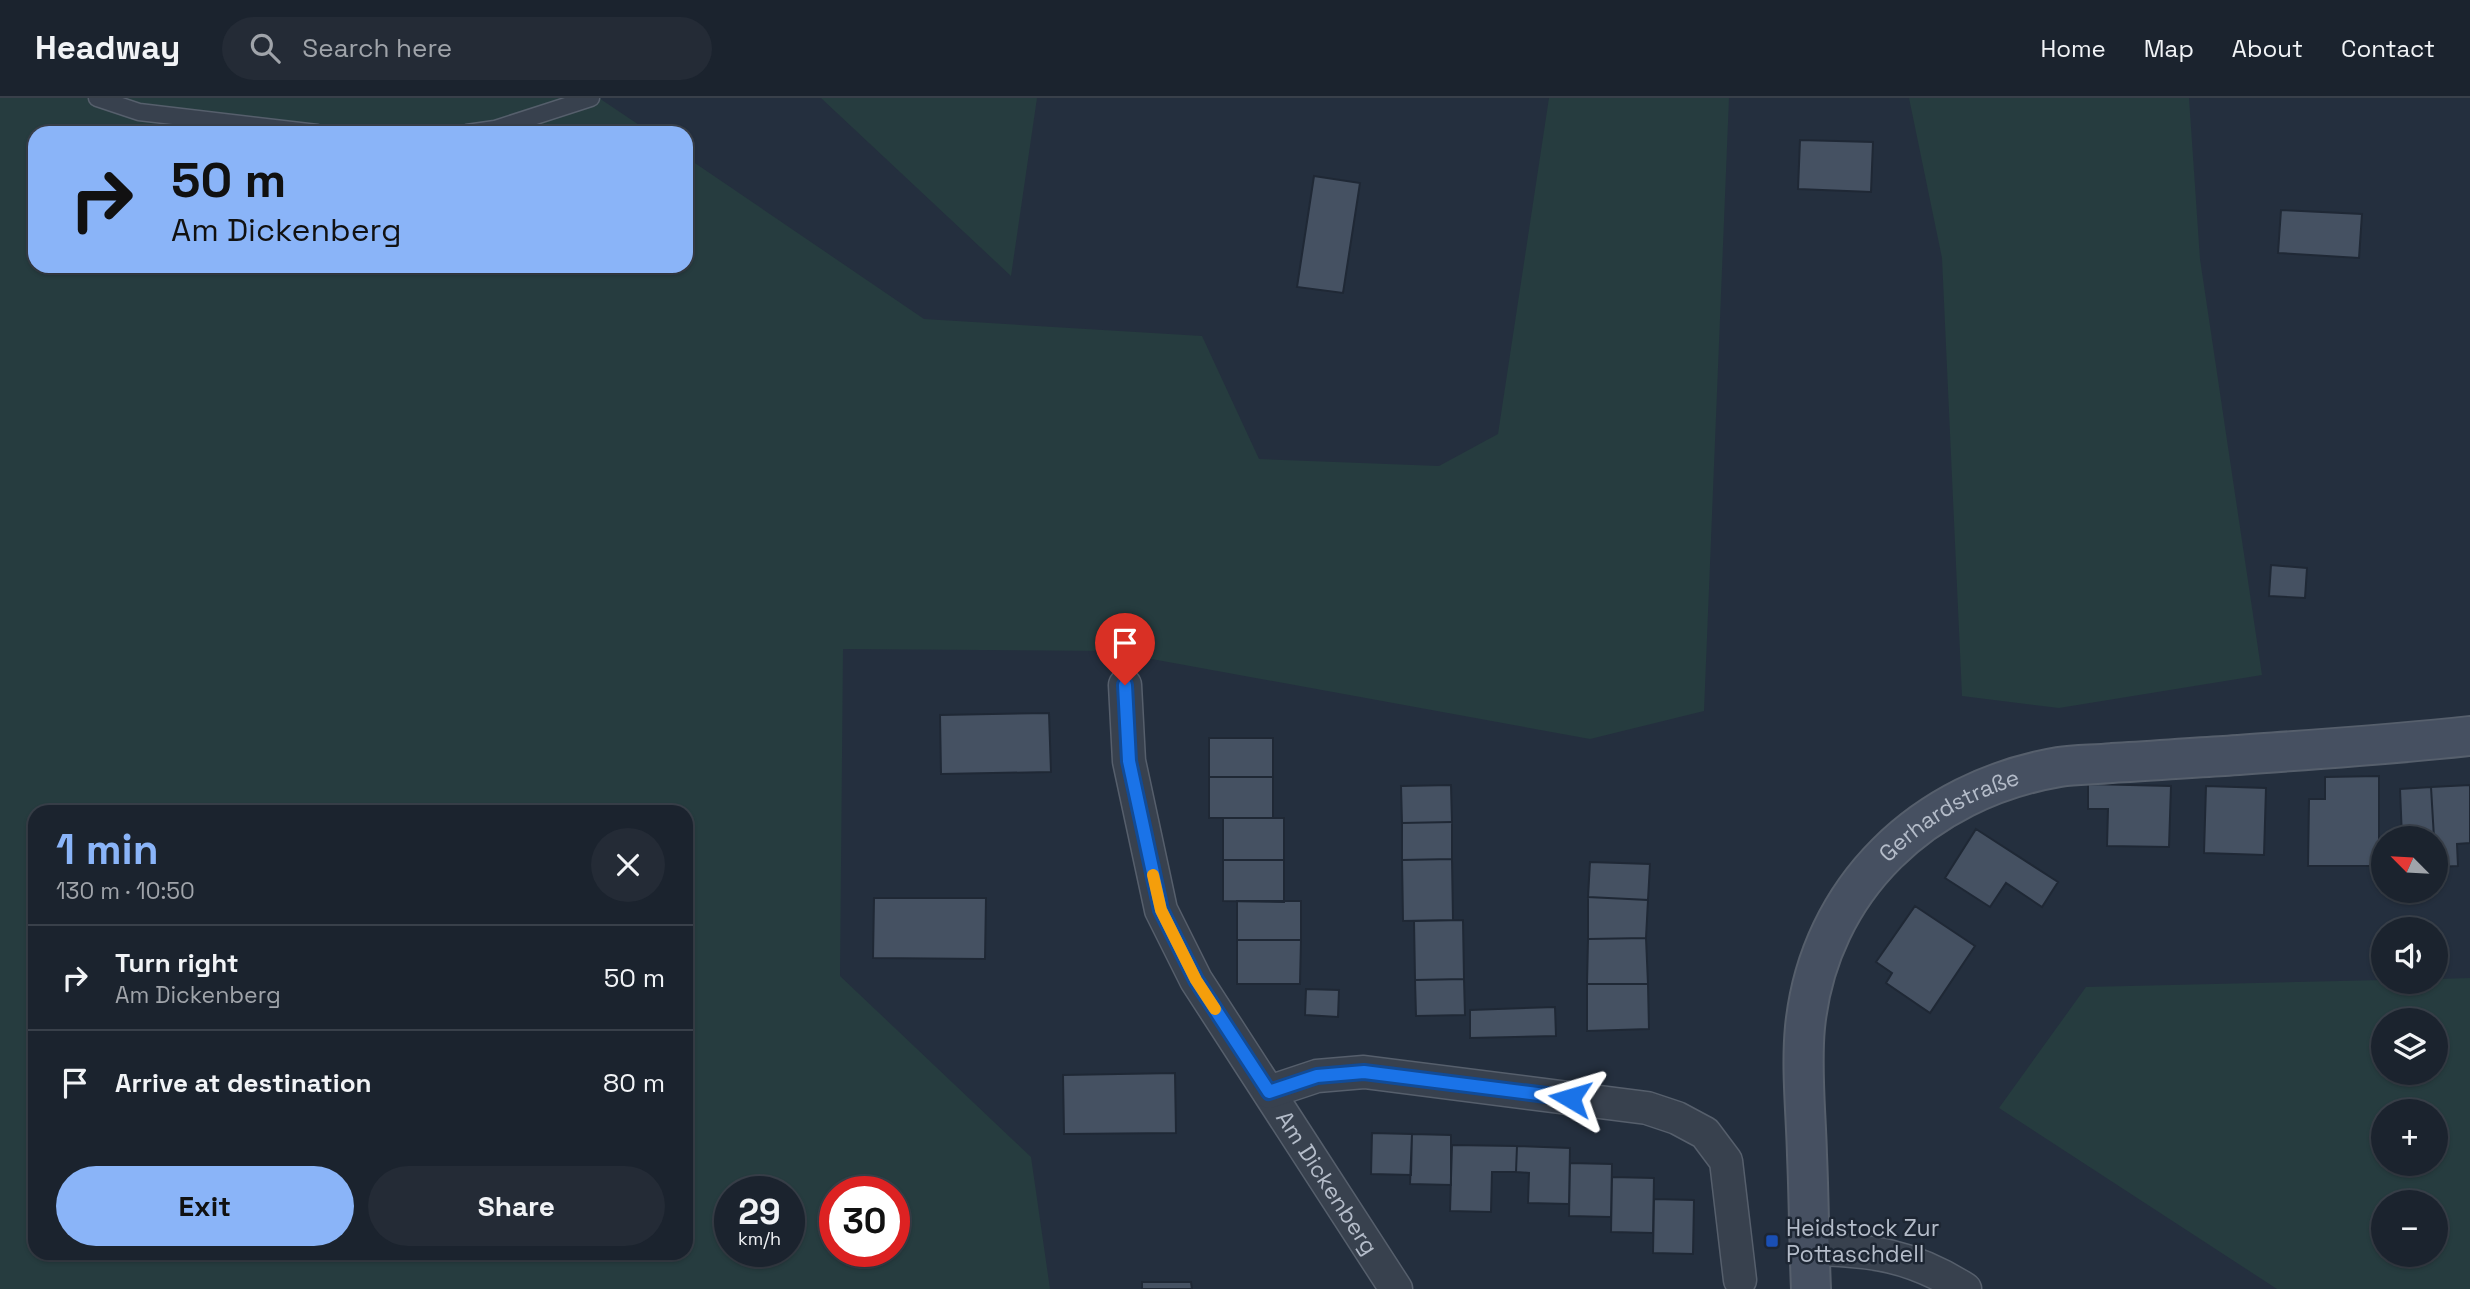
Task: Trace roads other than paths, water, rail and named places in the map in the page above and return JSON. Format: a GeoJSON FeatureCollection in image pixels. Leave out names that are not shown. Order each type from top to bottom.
{"type":"FeatureCollection","features":[{"type":"Feature","properties":{"kind":"street","name":"Am Dickenberg"},"geometry":{"type":"LineString","coordinates":[[1125,685],[1129,761],[1161,910],[1196,980],[1396,1289]]}},
{"type":"Feature","properties":{"kind":"street","name":"Gerhardstraße"},"geometry":{"type":"LineString","coordinates":[[1811,1289],[1804,1069],[1805,1026],[1813,986],[1824,948],[1847,904],[1875,863],[1911,830],[1950,804],[2002,782],[2059,767],[2364,747],[2470,736]]}},
{"type":"Feature","properties":{"kind":"street"},"geometry":{"type":"LineString","coordinates":[[1269,1092],[1317,1076],[1364,1072],[1647,1108],[1677,1118],[1705,1133],[1726,1161],[1740,1280]]}},
{"type":"Feature","properties":{"kind":"street"},"geometry":{"type":"LineString","coordinates":[[1810,1249],[1867,1251],[1897,1256],[1965,1289]]}},
{"type":"Feature","properties":{"kind":"lane"},"geometry":{"type":"LineString","coordinates":[[97,98],[139,112],[258,126]]}},
{"type":"Feature","properties":{"kind":"lane"},"geometry":{"type":"LineString","coordinates":[[504,126],[591,98]]}},
{"type":"Feature","properties":{"kind":"place","name":"Heidstock Zur Pottaschdell"},"geometry":{"type":"Point","coordinates":[1772,1241]}}]}
